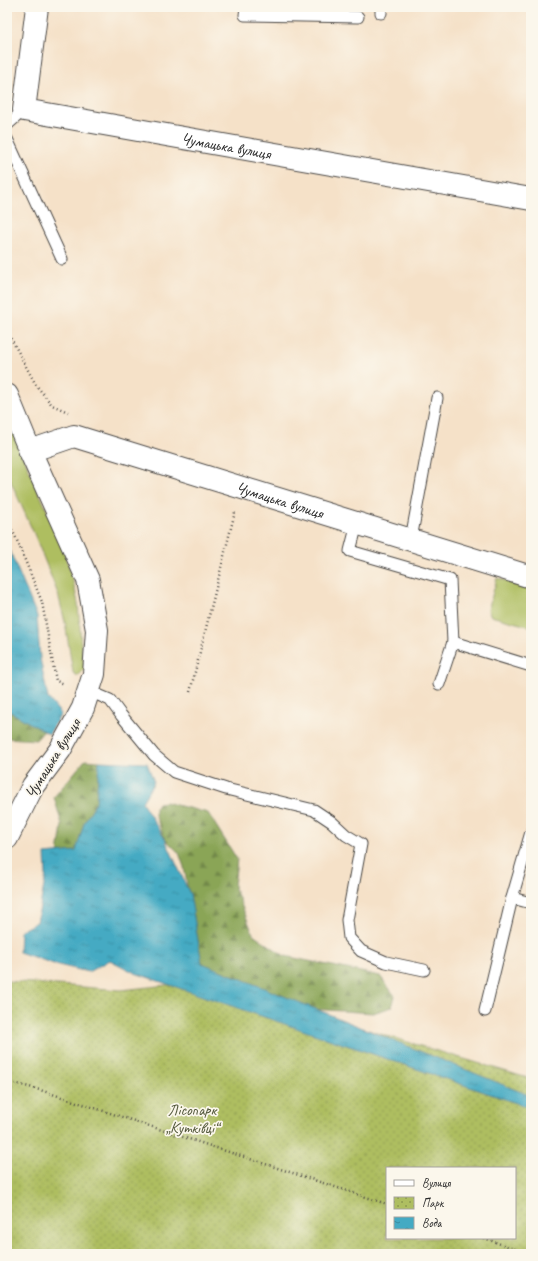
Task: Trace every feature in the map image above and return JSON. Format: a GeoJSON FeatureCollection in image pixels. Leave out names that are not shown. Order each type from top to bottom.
{"type":"FeatureCollection","features":[{"type":"Feature","properties":{"kind":"street"},"geometry":{"type":"LineString","coordinates":[[24,110],[37,7]]}},
{"type":"Feature","properties":{"kind":"street","name":"Чумацька вулиця"},"geometry":{"type":"LineString","coordinates":[[24,110],[531,199]]}},
{"type":"Feature","properties":{"kind":"street","name":"Чумацька вулиця"},"geometry":{"type":"LineString","coordinates":[[7,395],[30,451],[88,580],[97,630],[94,674],[86,700],[60,750],[33,786],[7,838]]}},
{"type":"Feature","properties":{"kind":"street","name":"Чумацька вулиця"},"geometry":{"type":"LineString","coordinates":[[30,451],[74,436],[531,577]]}},
{"type":"Feature","properties":{"kind":"lane"},"geometry":{"type":"LineString","coordinates":[[246,7],[245,15],[358,17]]}},
{"type":"Feature","properties":{"kind":"lane"},"geometry":{"type":"LineString","coordinates":[[7,125],[24,110]]}},
{"type":"Feature","properties":{"kind":"lane"},"geometry":{"type":"LineString","coordinates":[[7,139],[62,259]]}},
{"type":"Feature","properties":{"kind":"lane"},"geometry":{"type":"LineString","coordinates":[[411,539],[437,398]]}},
{"type":"Feature","properties":{"kind":"lane"},"geometry":{"type":"LineString","coordinates":[[357,524],[350,551],[450,580],[453,642],[439,684]]}},
{"type":"Feature","properties":{"kind":"lane"},"geometry":{"type":"LineString","coordinates":[[453,642],[531,666]]}},
{"type":"Feature","properties":{"kind":"lane"},"geometry":{"type":"LineString","coordinates":[[86,700],[110,700],[154,755],[174,772],[226,789],[314,810],[332,822],[346,835],[361,844],[348,920],[349,938],[361,951],[386,962],[424,970]]}},
{"type":"Feature","properties":{"kind":"lane"},"geometry":{"type":"LineString","coordinates":[[485,1012],[512,898],[531,832]]}},
{"type":"Feature","properties":{"kind":"lane"},"geometry":{"type":"LineString","coordinates":[[512,898],[531,903]]}},
{"type":"Feature","properties":{"kind":"path"},"geometry":{"type":"LineString","coordinates":[[190,692],[241,488]]}},
{"type":"Feature","properties":{"kind":"path"},"geometry":{"type":"LineString","coordinates":[[7,519],[42,602],[56,681],[86,700]]}},
{"type":"Feature","properties":{"kind":"path"},"geometry":{"type":"LineString","coordinates":[[7,1081],[40,1090],[386,1204]]}},
{"type":"Feature","properties":{"kind":"path"},"geometry":{"type":"LineString","coordinates":[[487,1239],[528,1254]]}},
{"type":"Feature","properties":{"kind":"green space"},"geometry":{"type":"Polygon","coordinates":[[[7,419],[63,547],[72,577],[78,603],[81,644],[85,669],[78,676],[73,673],[65,622],[58,594],[35,536],[7,473],[7,419]]]}},
{"type":"Feature","properties":{"kind":"green space"},"geometry":{"type":"Polygon","coordinates":[[[497,578],[531,588],[531,627],[491,616],[488,610],[497,578]]]}},
{"type":"Feature","properties":{"kind":"green space"},"geometry":{"type":"Polygon","coordinates":[[[7,680],[49,725],[36,740],[7,738],[7,680]]]}},
{"type":"Feature","properties":{"kind":"green space"},"geometry":{"type":"Polygon","coordinates":[[[85,760],[99,761],[106,774],[89,860],[56,869],[62,825],[54,797],[85,760]]]}},
{"type":"Feature","properties":{"kind":"green space"},"geometry":{"type":"Polygon","coordinates":[[[165,802],[208,813],[237,859],[234,886],[253,934],[285,956],[380,976],[395,996],[392,1007],[373,1013],[296,1008],[204,981],[184,867],[179,853],[165,839],[155,815],[155,808],[158,803],[165,802]]]}},
{"type":"Feature","properties":{"kind":"green space","name":"Лісопарк „Кутківці“"},"geometry":{"type":"Polygon","coordinates":[[[7,981],[121,990],[204,981],[531,1079],[531,1254],[7,1254],[7,981]]]}},
{"type":"Feature","properties":{"kind":"water"},"geometry":{"type":"Polygon","coordinates":[[[7,544],[37,616],[40,658],[48,698],[61,714],[49,734],[7,710],[7,544]]]}},
{"type":"Feature","properties":{"kind":"water"},"geometry":{"type":"Polygon","coordinates":[[[99,761],[147,763],[154,782],[142,802],[165,839],[190,894],[202,963],[531,1096],[531,1108],[135,973],[110,960],[88,972],[54,964],[19,952],[20,931],[37,922],[46,875],[45,854],[76,851],[84,823],[96,802],[99,761]]]}}]}
